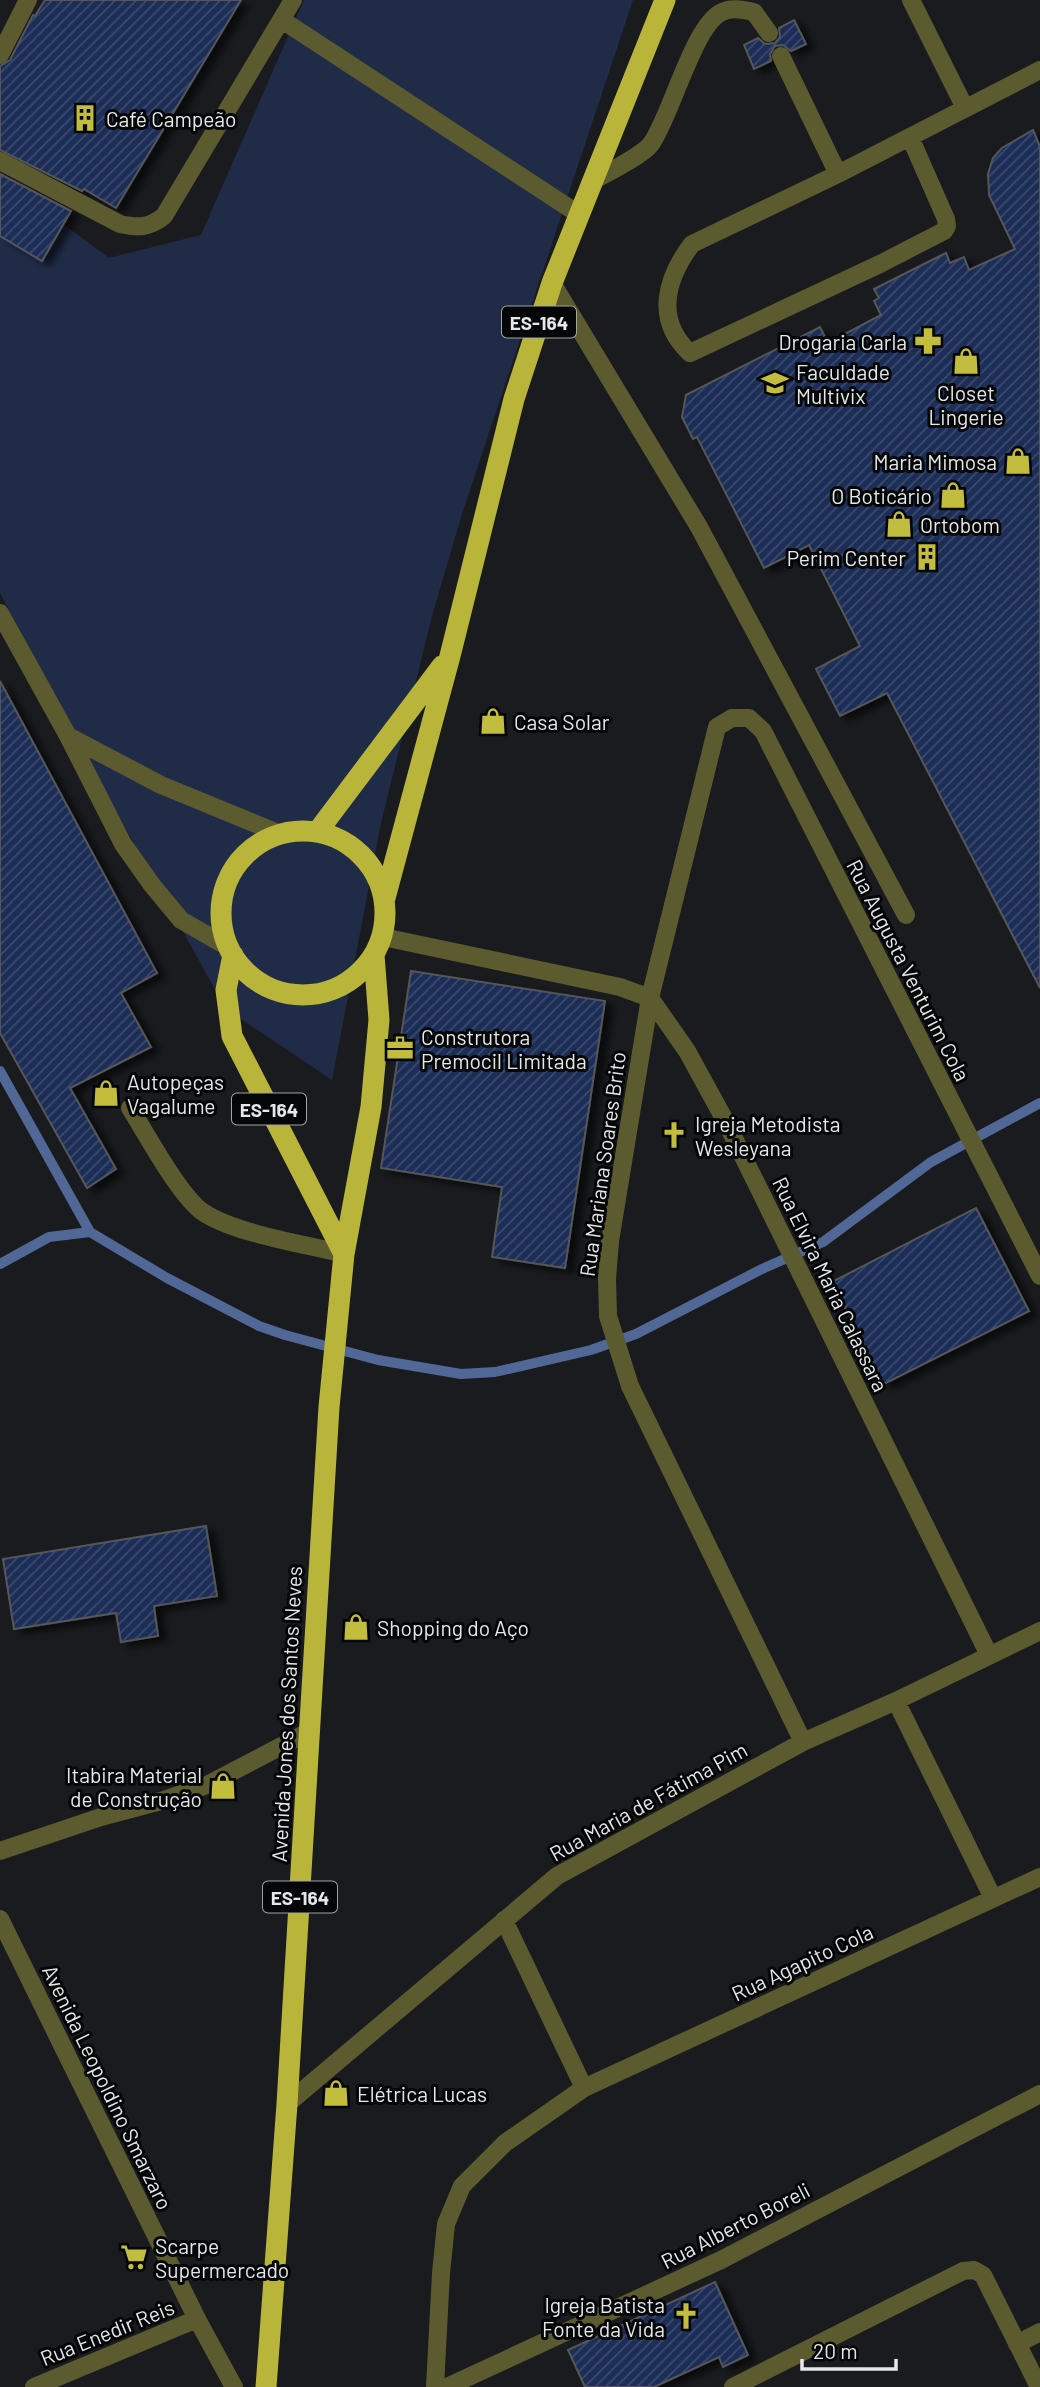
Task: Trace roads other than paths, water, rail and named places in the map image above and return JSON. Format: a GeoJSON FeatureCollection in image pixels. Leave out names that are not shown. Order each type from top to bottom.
{"type":"FeatureCollection","features":[{"type":"Feature","properties":{"kind":"highway","name":"Avenida Jones dos Santos Neves"},"geometry":{"type":"LineString","coordinates":[[385,898],[450,656],[514,399],[552,283],[665,0]]}},
{"type":"Feature","properties":{"kind":"highway","name":"Avenida Jones dos Santos Neves"},"geometry":{"type":"LineString","coordinates":[[318,831],[450,656]]}},
{"type":"Feature","properties":{"kind":"highway","name":"Avenida Jones dos Santos Neves"},"geometry":{"type":"LineString","coordinates":[[266,2387],[287,2104],[329,1407],[344,1254],[371,1107],[379,1020],[378,946],[386,918],[385,898],[378,879],[368,861],[354,847],[337,837],[318,831],[298,830],[278,834],[260,842],[245,854],[233,870],[225,888],[221,908],[222,928],[231,951],[226,990],[232,1036],[344,1254]]}},
{"type":"Feature","properties":{"kind":"highway"},"geometry":{"type":"LineString","coordinates":[[231,951],[253,978],[270,988],[309,996],[329,992],[347,984],[362,971],[378,946]]}},
{"type":"Feature","properties":{"kind":"street"},"geometry":{"type":"LineString","coordinates":[[0,55],[28,0]]}},
{"type":"Feature","properties":{"kind":"street"},"geometry":{"type":"LineString","coordinates":[[0,161],[120,224],[136,228],[153,225],[164,216],[293,0]]}},
{"type":"Feature","properties":{"kind":"street"},"geometry":{"type":"LineString","coordinates":[[911,0],[965,108]]}},
{"type":"Feature","properties":{"kind":"street"},"geometry":{"type":"LineString","coordinates":[[591,182],[648,148],[661,128],[706,25],[721,12],[739,9],[754,12],[769,33]]}},
{"type":"Feature","properties":{"kind":"street"},"geometry":{"type":"LineString","coordinates":[[282,20],[580,215]]}},
{"type":"Feature","properties":{"kind":"street"},"geometry":{"type":"LineString","coordinates":[[781,56],[838,174]]}},
{"type":"Feature","properties":{"kind":"street"},"geometry":{"type":"LineString","coordinates":[[910,136],[946,219],[947,226],[944,231],[690,353],[681,345],[669,321],[667,288],[680,259],[692,244],[838,174],[910,136],[1040,70]]}},
{"type":"Feature","properties":{"kind":"street"},"geometry":{"type":"LineString","coordinates":[[552,283],[699,527],[906,915]]}},
{"type":"Feature","properties":{"kind":"street"},"geometry":{"type":"LineString","coordinates":[[0,613],[124,844],[152,885],[181,920],[231,951]]}},
{"type":"Feature","properties":{"kind":"street","name":"Rua Augusta Venturim Cola"},"geometry":{"type":"LineString","coordinates":[[717,727],[732,718],[749,718],[762,731],[1040,1276]]}},
{"type":"Feature","properties":{"kind":"street","name":"Rua Mariana Soares Brito"},"geometry":{"type":"LineString","coordinates":[[717,727],[650,998],[610,1241],[607,1279],[610,1328],[630,1386],[803,1742]]}},
{"type":"Feature","properties":{"kind":"street"},"geometry":{"type":"LineString","coordinates":[[68,736],[161,785],[278,834]]}},
{"type":"Feature","properties":{"kind":"street"},"geometry":{"type":"LineString","coordinates":[[378,946],[621,987],[650,998]]}},
{"type":"Feature","properties":{"kind":"street","name":"Rua Elvira Maria Calassara"},"geometry":{"type":"LineString","coordinates":[[650,998],[687,1051],[727,1124],[989,1655]]}},
{"type":"Feature","properties":{"kind":"street"},"geometry":{"type":"LineString","coordinates":[[130,1108],[173,1175],[198,1208],[221,1223],[344,1254]]}},
{"type":"Feature","properties":{"kind":"street","name":"Rua Maria de Fátima Pim"},"geometry":{"type":"LineString","coordinates":[[287,2104],[556,1876],[803,1742],[896,1701],[1040,1631]]}},
{"type":"Feature","properties":{"kind":"street"},"geometry":{"type":"LineString","coordinates":[[896,1701],[993,1898]]}},
{"type":"Feature","properties":{"kind":"street"},"geometry":{"type":"LineString","coordinates":[[0,1851],[207,1785],[310,1731]]}},
{"type":"Feature","properties":{"kind":"street","name":"Rua Agapito Cola"},"geometry":{"type":"LineString","coordinates":[[435,2387],[446,2224],[463,2186],[505,2143],[583,2088],[1040,1877]]}},
{"type":"Feature","properties":{"kind":"street","name":"Avenida Leopoldino Smarzaro"},"geometry":{"type":"LineString","coordinates":[[0,1919],[197,2319],[234,2387]]}},
{"type":"Feature","properties":{"kind":"street"},"geometry":{"type":"LineString","coordinates":[[504,1920],[583,2088]]}},
{"type":"Feature","properties":{"kind":"street","name":"Rua Alberto Boreli"},"geometry":{"type":"LineString","coordinates":[[447,2387],[720,2260],[1040,2094]]}},
{"type":"Feature","properties":{"kind":"street"},"geometry":{"type":"LineString","coordinates":[[743,2385],[962,2271],[974,2270],[983,2276],[1039,2387]]}},
{"type":"Feature","properties":{"kind":"street","name":"Rua Enedir Reis"},"geometry":{"type":"LineString","coordinates":[[34,2387],[197,2319]]}},
{"type":"Feature","properties":{"kind":"street"},"geometry":{"type":"LineString","coordinates":[[1017,2344],[1040,2332]]}},
{"type":"Feature","properties":{"kind":"waterway"},"geometry":{"type":"LineString","coordinates":[[0,1071],[90,1232],[167,1278],[259,1326],[378,1360],[461,1374],[495,1372],[591,1350],[636,1334],[762,1269],[823,1242],[931,1162],[1040,1103]]}},
{"type":"Feature","properties":{"kind":"waterway"},"geometry":{"type":"LineString","coordinates":[[0,1264],[49,1237],[90,1232]]}},
{"type":"Feature","properties":{"kind":"place","name":"Café Campeão"},"geometry":{"type":"Point","coordinates":[85,118]}},
{"type":"Feature","properties":{"kind":"place","name":"Drogaria Carla"},"geometry":{"type":"Point","coordinates":[928,341]}},
{"type":"Feature","properties":{"kind":"place","name":"Closet Lingerie"},"geometry":{"type":"Point","coordinates":[966,361]}},
{"type":"Feature","properties":{"kind":"place","name":"Faculdade Multivix"},"geometry":{"type":"Point","coordinates":[775,383]}},
{"type":"Feature","properties":{"kind":"place","name":"Maria Mimosa"},"geometry":{"type":"Point","coordinates":[1018,461]}},
{"type":"Feature","properties":{"kind":"place","name":"O Boticário"},"geometry":{"type":"Point","coordinates":[953,495]}},
{"type":"Feature","properties":{"kind":"place","name":"Ortobom"},"geometry":{"type":"Point","coordinates":[899,524]}},
{"type":"Feature","properties":{"kind":"place","name":"Perim Center"},"geometry":{"type":"Point","coordinates":[927,557]}},
{"type":"Feature","properties":{"kind":"place","name":"Casa Solar"},"geometry":{"type":"Point","coordinates":[493,721]}},
{"type":"Feature","properties":{"kind":"place","name":"Construtora Premocil Limitada"},"geometry":{"type":"Point","coordinates":[400,1048]}},
{"type":"Feature","properties":{"kind":"place","name":"Autopeças Vagalume"},"geometry":{"type":"Point","coordinates":[106,1093]}},
{"type":"Feature","properties":{"kind":"place","name":"Igreja Metodista Wesleyana"},"geometry":{"type":"Point","coordinates":[674,1135]}},
{"type":"Feature","properties":{"kind":"place","name":"Shopping do Aço"},"geometry":{"type":"Point","coordinates":[356,1627]}},
{"type":"Feature","properties":{"kind":"place","name":"Itabira Material de Construção"},"geometry":{"type":"Point","coordinates":[223,1786]}},
{"type":"Feature","properties":{"kind":"place","name":"Elétrica Lucas"},"geometry":{"type":"Point","coordinates":[336,2093]}},
{"type":"Feature","properties":{"kind":"place","name":"Scarpe Supermercado"},"geometry":{"type":"Point","coordinates":[134,2257]}},
{"type":"Feature","properties":{"kind":"place","name":"Igreja Batista Fonte da Vida"},"geometry":{"type":"Point","coordinates":[686,2316]}}]}
